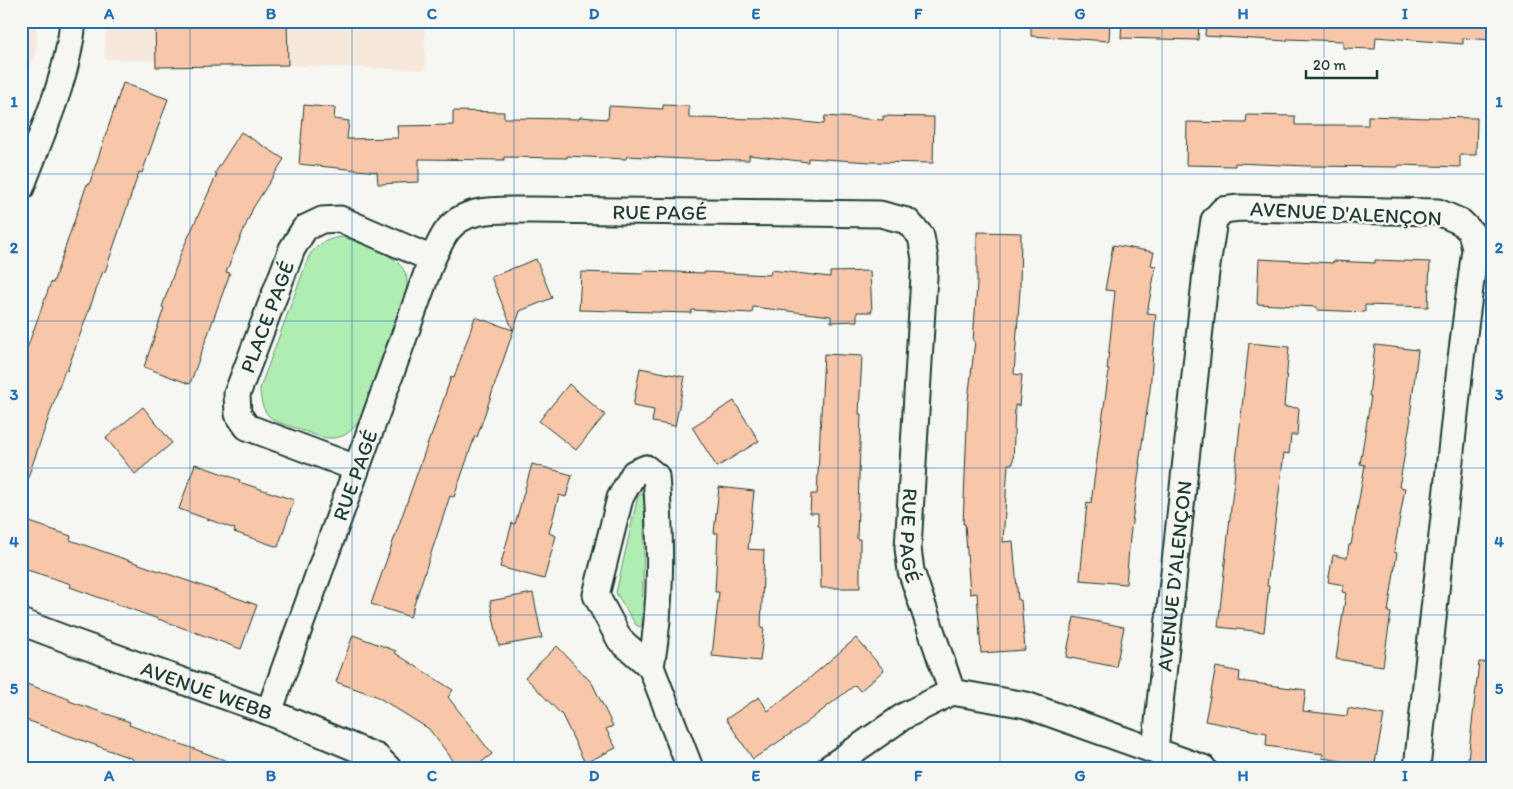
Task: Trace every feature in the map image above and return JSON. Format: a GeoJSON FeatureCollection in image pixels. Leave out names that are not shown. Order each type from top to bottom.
{"type":"FeatureCollection","features":[{"type":"Feature","properties":{"kind":"street"},"geometry":{"type":"LineString","coordinates":[[21,188],[65,67],[73,21]]}},
{"type":"Feature","properties":{"kind":"street","name":"AVENUE D'ALENÇON"},"geometry":{"type":"LineString","coordinates":[[1155,750],[1206,272],[1214,220],[1223,210],[1239,208],[1438,212],[1460,222],[1471,232],[1475,249],[1461,358],[1417,768]]}},
{"type":"Feature","properties":{"kind":"street","name":"RUE PAGÉ"},"geometry":{"type":"LineString","coordinates":[[269,712],[432,259],[447,230],[459,220],[477,211],[880,214],[907,221],[921,236],[925,259],[908,548],[912,571],[952,692]]}},
{"type":"Feature","properties":{"kind":"street","name":"PLACE PAGÉ"},"geometry":{"type":"LineString","coordinates":[[356,468],[248,427],[238,414],[237,394],[292,249],[305,228],[322,220],[340,219],[432,259]]}},
{"type":"Feature","properties":{"kind":"street"},"geometry":{"type":"LineString","coordinates":[[651,666],[658,626],[660,530],[656,476],[646,468],[634,473],[620,498],[596,595],[620,640],[651,666],[690,768]]}},
{"type":"Feature","properties":{"kind":"street","name":"AVENUE WEBB"},"geometry":{"type":"LineString","coordinates":[[21,622],[269,712],[377,757],[388,768]]}},
{"type":"Feature","properties":{"kind":"street"},"geometry":{"type":"LineString","coordinates":[[829,768],[904,716],[952,692],[1026,705],[1203,768]]}},
{"type":"Feature","properties":{"kind":"shaded area"},"geometry":{"type":"Polygon","coordinates":[[[21,21],[36,21],[36,52],[27,73],[21,73],[21,21]]]}},
{"type":"Feature","properties":{"kind":"shaded area"},"geometry":{"type":"Polygon","coordinates":[[[106,21],[425,21],[425,70],[105,59],[106,21]]]}},
{"type":"Feature","properties":{"kind":"green space"},"geometry":{"type":"Polygon","coordinates":[[[343,237],[393,258],[406,274],[407,286],[406,296],[359,421],[345,435],[330,438],[282,424],[273,419],[263,407],[260,388],[309,256],[323,242],[343,237]]]}},
{"type":"Feature","properties":{"kind":"green space"},"geometry":{"type":"Polygon","coordinates":[[[641,494],[645,497],[642,625],[640,627],[636,625],[616,593],[638,496],[641,494]]]}},
{"type":"Feature","properties":{"kind":"building"},"geometry":{"type":"Polygon","coordinates":[[[155,21],[287,21],[288,65],[156,67],[155,21]]]}},
{"type":"Feature","properties":{"kind":"building"},"geometry":{"type":"Polygon","coordinates":[[[1031,21],[1110,21],[1109,41],[1031,36],[1031,21]]]}},
{"type":"Feature","properties":{"kind":"building"},"geometry":{"type":"Polygon","coordinates":[[[1122,21],[1199,21],[1198,40],[1121,38],[1122,21]]]}},
{"type":"Feature","properties":{"kind":"building"},"geometry":{"type":"Polygon","coordinates":[[[1206,21],[1492,21],[1492,40],[1463,38],[1463,44],[1376,37],[1375,49],[1343,48],[1343,41],[1287,39],[1287,41],[1205,36],[1206,21]]]}},
{"type":"Feature","properties":{"kind":"building"},"geometry":{"type":"Polygon","coordinates":[[[123,83],[168,99],[142,173],[139,172],[105,272],[103,271],[67,371],[65,370],[24,489],[21,488],[21,365],[51,282],[53,283],[87,184],[89,185],[123,83]]]}},
{"type":"Feature","properties":{"kind":"building"},"geometry":{"type":"Polygon","coordinates":[[[304,105],[335,108],[334,119],[349,121],[347,139],[398,138],[397,126],[453,125],[453,111],[504,112],[504,118],[579,119],[580,117],[608,119],[609,106],[663,109],[663,105],[689,106],[689,118],[765,118],[824,124],[825,116],[883,120],[883,116],[934,117],[933,163],[808,158],[808,162],[749,155],[749,160],[627,156],[626,159],[567,156],[567,158],[504,157],[504,160],[419,159],[419,182],[378,184],[377,172],[299,164],[304,105]]]}},
{"type":"Feature","properties":{"kind":"building"},"geometry":{"type":"Polygon","coordinates":[[[1247,115],[1295,116],[1295,125],[1368,125],[1368,116],[1477,118],[1476,155],[1460,155],[1460,167],[1399,165],[1398,167],[1307,166],[1235,163],[1235,166],[1186,165],[1187,122],[1246,123],[1247,115]]]}},
{"type":"Feature","properties":{"kind":"building"},"geometry":{"type":"Polygon","coordinates":[[[241,132],[284,159],[253,208],[226,272],[230,273],[190,384],[144,367],[181,253],[217,174],[215,173],[241,132]]]}},
{"type":"Feature","properties":{"kind":"building"},"geometry":{"type":"Polygon","coordinates":[[[977,232],[1021,233],[1020,290],[1014,374],[1022,375],[1019,406],[1015,405],[1013,464],[1008,464],[1003,542],[1013,541],[1025,650],[981,653],[977,593],[970,594],[965,524],[963,524],[968,400],[975,341],[973,341],[977,284],[977,232]]]}},
{"type":"Feature","properties":{"kind":"building"},"geometry":{"type":"Polygon","coordinates":[[[1113,245],[1154,252],[1151,265],[1156,266],[1147,313],[1156,314],[1150,390],[1139,464],[1126,584],[1080,580],[1087,502],[1091,503],[1109,370],[1107,370],[1115,291],[1105,290],[1113,245]]]}},
{"type":"Feature","properties":{"kind":"building"},"geometry":{"type":"Polygon","coordinates":[[[536,259],[552,298],[520,311],[477,437],[475,436],[454,497],[450,496],[410,617],[371,604],[451,377],[454,378],[475,317],[513,330],[491,277],[536,259]]]}},
{"type":"Feature","properties":{"kind":"building"},"geometry":{"type":"Polygon","coordinates":[[[1259,259],[1333,263],[1333,261],[1375,263],[1375,260],[1430,262],[1428,307],[1365,305],[1365,312],[1317,310],[1317,307],[1257,304],[1259,259]]]}},
{"type":"Feature","properties":{"kind":"building"},"geometry":{"type":"Polygon","coordinates":[[[771,270],[830,277],[830,272],[870,271],[872,312],[857,312],[857,321],[831,322],[831,316],[753,307],[752,313],[692,310],[691,313],[579,310],[581,272],[643,274],[644,271],[770,275],[771,270]]]}},
{"type":"Feature","properties":{"kind":"building"},"geometry":{"type":"Polygon","coordinates":[[[1249,343],[1289,347],[1284,407],[1299,408],[1297,435],[1291,435],[1289,454],[1284,453],[1267,586],[1269,586],[1264,632],[1218,627],[1249,343]]]}},
{"type":"Feature","properties":{"kind":"building"},"geometry":{"type":"Polygon","coordinates":[[[1375,345],[1418,350],[1411,418],[1399,487],[1405,488],[1394,552],[1397,553],[1388,612],[1391,613],[1383,666],[1336,659],[1346,593],[1342,592],[1344,585],[1328,582],[1333,555],[1347,558],[1349,545],[1351,545],[1365,465],[1360,464],[1371,396],[1369,396],[1375,345]]]}},
{"type":"Feature","properties":{"kind":"building"},"geometry":{"type":"Polygon","coordinates":[[[824,354],[862,356],[857,539],[860,539],[860,588],[821,588],[820,526],[818,526],[818,513],[810,513],[811,494],[817,494],[824,354]]]}},
{"type":"Feature","properties":{"kind":"building"},"geometry":{"type":"Polygon","coordinates":[[[640,368],[685,377],[675,426],[652,422],[654,410],[633,406],[640,368]]]}},
{"type":"Feature","properties":{"kind":"building"},"geometry":{"type":"Polygon","coordinates":[[[569,384],[605,415],[576,450],[539,421],[569,384]]]}},
{"type":"Feature","properties":{"kind":"building"},"geometry":{"type":"Polygon","coordinates":[[[734,401],[759,441],[717,467],[692,427],[734,401]]]}},
{"type":"Feature","properties":{"kind":"building"},"geometry":{"type":"Polygon","coordinates":[[[143,407],[172,443],[135,474],[106,438],[143,407]]]}},
{"type":"Feature","properties":{"kind":"building"},"geometry":{"type":"Polygon","coordinates":[[[195,464],[240,480],[239,482],[294,500],[278,547],[234,532],[235,529],[179,509],[195,464]]]}},
{"type":"Feature","properties":{"kind":"building"},"geometry":{"type":"Polygon","coordinates":[[[532,464],[572,475],[566,497],[559,495],[549,533],[556,536],[544,579],[500,567],[512,523],[515,524],[532,464]]]}},
{"type":"Feature","properties":{"kind":"building"},"geometry":{"type":"Polygon","coordinates":[[[719,487],[754,491],[748,549],[764,550],[761,628],[764,629],[760,661],[712,656],[719,592],[715,592],[718,533],[714,533],[719,487]]]}},
{"type":"Feature","properties":{"kind":"building"},"geometry":{"type":"Polygon","coordinates":[[[21,519],[71,536],[70,540],[257,605],[241,649],[70,587],[71,584],[21,568],[21,519]]]}},
{"type":"Feature","properties":{"kind":"building"},"geometry":{"type":"Polygon","coordinates":[[[533,593],[542,638],[499,646],[490,601],[533,593]]]}},
{"type":"Feature","properties":{"kind":"building"},"geometry":{"type":"Polygon","coordinates":[[[1074,617],[1124,627],[1116,667],[1066,657],[1074,617]]]}},
{"type":"Feature","properties":{"kind":"building"},"geometry":{"type":"Polygon","coordinates":[[[353,635],[396,651],[395,653],[453,690],[448,697],[492,754],[474,768],[459,768],[429,729],[376,696],[336,682],[353,635]]]}},
{"type":"Feature","properties":{"kind":"building"},"geometry":{"type":"Polygon","coordinates":[[[856,638],[884,670],[860,691],[855,685],[802,726],[753,759],[726,719],[759,697],[768,711],[856,638]]]}},
{"type":"Feature","properties":{"kind":"building"},"geometry":{"type":"Polygon","coordinates":[[[557,646],[592,683],[613,726],[606,729],[616,748],[585,763],[562,715],[525,677],[557,646]]]}},
{"type":"Feature","properties":{"kind":"building"},"geometry":{"type":"Polygon","coordinates":[[[1479,662],[1492,663],[1492,768],[1467,768],[1479,662]]]}},
{"type":"Feature","properties":{"kind":"building"},"geometry":{"type":"Polygon","coordinates":[[[1216,667],[1240,672],[1239,681],[1306,690],[1303,711],[1347,716],[1348,708],[1384,715],[1374,768],[1340,768],[1342,761],[1322,758],[1323,754],[1266,746],[1267,733],[1205,721],[1216,667]]]}},
{"type":"Feature","properties":{"kind":"building"},"geometry":{"type":"Polygon","coordinates":[[[21,682],[130,722],[129,725],[238,765],[238,768],[130,768],[133,759],[21,718],[21,682]]]}}]}
